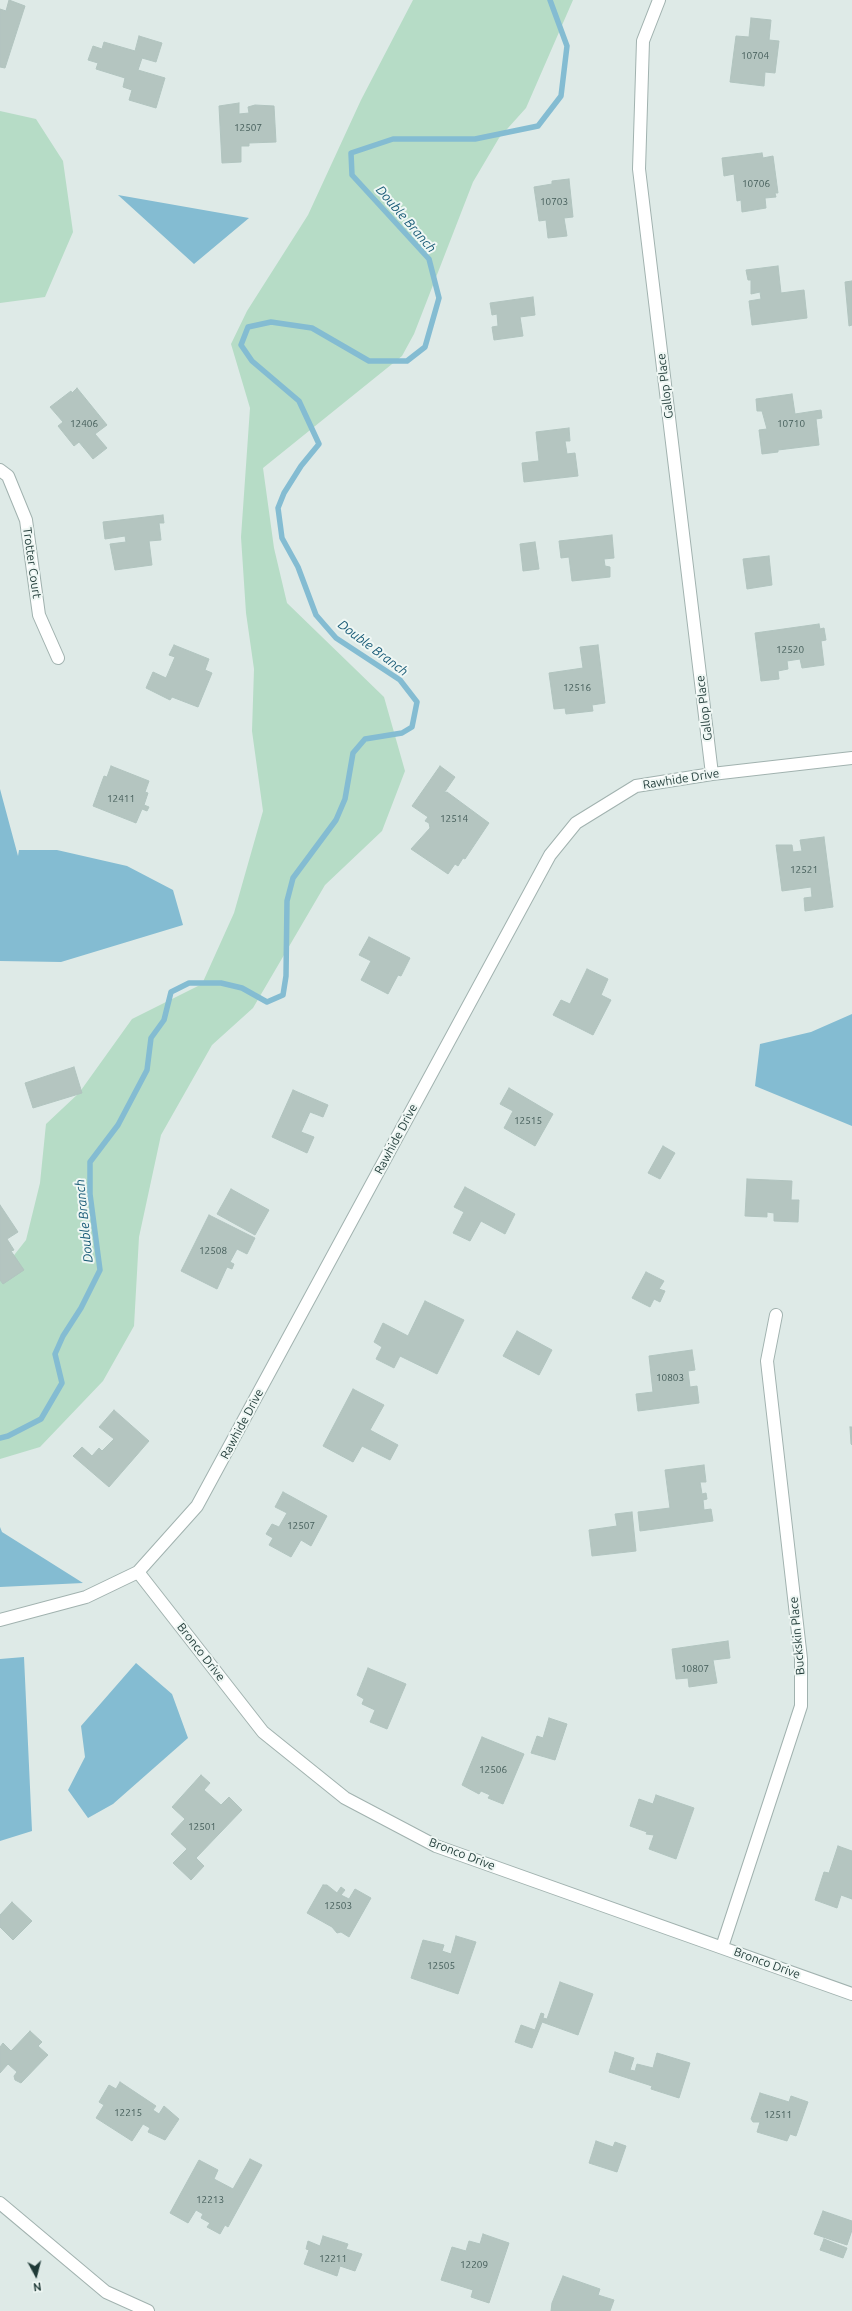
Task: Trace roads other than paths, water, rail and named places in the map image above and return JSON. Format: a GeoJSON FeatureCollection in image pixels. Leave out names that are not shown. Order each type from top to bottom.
{"type":"FeatureCollection","features":[{"type":"Feature","properties":{"kind":"street","name":"Gallop Place"},"geometry":{"type":"LineString","coordinates":[[659,0],[643,41],[639,169],[712,774]]}},
{"type":"Feature","properties":{"kind":"street","name":"Trotter Court"},"geometry":{"type":"LineString","coordinates":[[0,470],[8,476],[26,520],[39,614],[58,658]]}},
{"type":"Feature","properties":{"kind":"street","name":"Rawhide Drive"},"geometry":{"type":"LineString","coordinates":[[0,1620],[86,1597],[138,1572],[198,1506],[550,855],[576,823],[636,786],[712,774],[852,758]]}},
{"type":"Feature","properties":{"kind":"street","name":"Buckskin Place"},"geometry":{"type":"LineString","coordinates":[[722,1947],[801,1706],[801,1659],[767,1361],[776,1315]]}},
{"type":"Feature","properties":{"kind":"street","name":"Bronco Drive"},"geometry":{"type":"LineString","coordinates":[[138,1572],[263,1732],[344,1798],[436,1846],[852,1994]]}},
{"type":"Feature","properties":{"kind":"street"},"geometry":{"type":"LineString","coordinates":[[0,2203],[106,2292],[148,2311]]}},
{"type":"Feature","properties":{"kind":"water"},"geometry":{"type":"Polygon","coordinates":[[[118,195],[249,218],[194,264],[118,195]]]}},
{"type":"Feature","properties":{"kind":"water"},"geometry":{"type":"Polygon","coordinates":[[[0,789],[18,856],[19,850],[57,850],[127,866],[173,890],[183,925],[61,962],[0,961],[0,789]]]}},
{"type":"Feature","properties":{"kind":"water"},"geometry":{"type":"Polygon","coordinates":[[[852,1014],[852,1126],[755,1086],[760,1044],[811,1032],[852,1014]]]}},
{"type":"Feature","properties":{"kind":"water"},"geometry":{"type":"Polygon","coordinates":[[[0,1527],[2,1532],[83,1583],[0,1587],[0,1527]]]}},
{"type":"Feature","properties":{"kind":"water"},"geometry":{"type":"Polygon","coordinates":[[[24,1657],[32,1831],[0,1841],[0,1659],[24,1657]]]}},
{"type":"Feature","properties":{"kind":"water"},"geometry":{"type":"Polygon","coordinates":[[[136,1663],[172,1694],[188,1738],[113,1804],[88,1818],[68,1790],[85,1757],[81,1726],[136,1663]]]}},
{"type":"Feature","properties":{"kind":"waterway","name":"Double Branch"},"geometry":{"type":"LineString","coordinates":[[0,1438],[8,1436],[41,1419],[62,1383],[55,1354],[63,1336],[81,1308],[100,1270],[90,1194],[90,1162],[118,1125],[147,1070],[151,1038],[164,1020],[171,992],[189,983],[221,983],[242,988],[267,1002],[283,995],[286,976],[287,901],[293,878],[336,820],[345,799],[353,753],[365,739],[402,733],[412,727],[417,702],[400,680],[336,638],[316,615],[298,567],[282,538],[278,508],[284,493],[301,466],[319,444],[299,401],[252,361],[241,345],[248,327],[271,322],[312,328],[369,361],[407,361],[425,347],[439,298],[429,259],[352,175],[351,153],[393,139],[475,139],[538,126],[561,96],[567,46],[550,0]]}}]}
